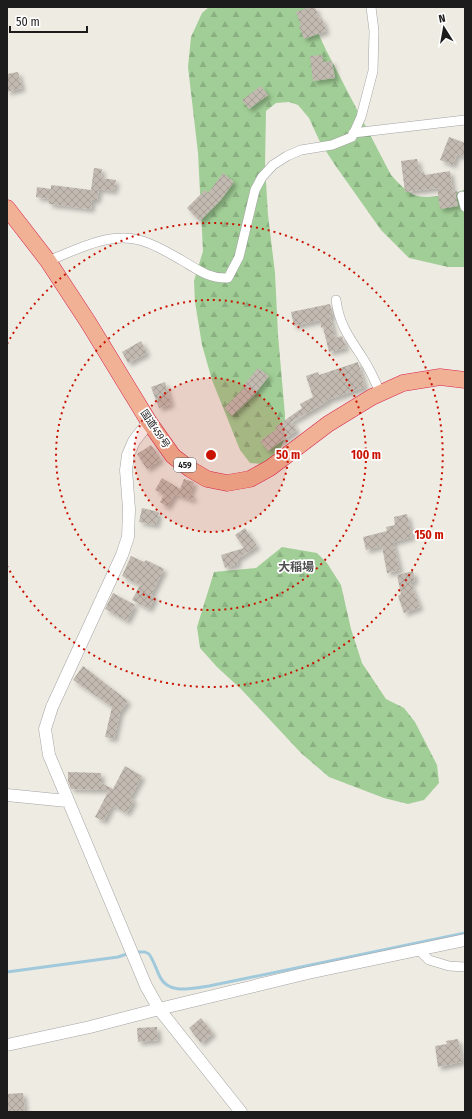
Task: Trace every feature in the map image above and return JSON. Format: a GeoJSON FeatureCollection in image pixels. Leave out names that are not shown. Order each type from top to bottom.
{"type":"FeatureCollection","features":[{"type":"Feature","properties":{"kind":"highway","name":"国道459号"},"geometry":{"type":"LineString","coordinates":[[7,208],[48,262],[88,322],[149,422],[173,456],[190,469],[207,479],[227,483],[250,479],[270,468],[328,424],[372,397],[403,383],[440,377],[465,380]]}},
{"type":"Feature","properties":{"kind":"street"},"geometry":{"type":"LineString","coordinates":[[48,262],[88,245],[104,240],[121,238],[139,240],[163,249],[203,274],[219,279],[228,278],[239,257],[255,190],[262,177],[273,165],[287,156],[301,150],[332,145],[352,137],[361,118],[373,72],[374,31],[371,7]]}},
{"type":"Feature","properties":{"kind":"street"},"geometry":{"type":"LineString","coordinates":[[354,133],[465,120]]}},
{"type":"Feature","properties":{"kind":"street"},"geometry":{"type":"LineString","coordinates":[[462,196],[465,207]]}},
{"type":"Feature","properties":{"kind":"street"},"geometry":{"type":"LineString","coordinates":[[336,300],[338,314],[343,328],[371,372],[380,393]]}},
{"type":"Feature","properties":{"kind":"street"},"geometry":{"type":"LineString","coordinates":[[149,422],[134,441],[128,455],[126,470],[129,509],[128,537],[122,555],[52,707],[45,729],[49,755],[67,801],[137,968],[146,986],[160,1009],[241,1112]]}},
{"type":"Feature","properties":{"kind":"street"},"geometry":{"type":"LineString","coordinates":[[7,795],[67,801]]}},
{"type":"Feature","properties":{"kind":"street"},"geometry":{"type":"LineString","coordinates":[[7,1045],[90,1027],[308,973],[465,940]]}},
{"type":"Feature","properties":{"kind":"street"},"geometry":{"type":"LineString","coordinates":[[419,950],[429,960],[449,966],[465,967]]}},
{"type":"Feature","properties":{"kind":"green space"},"geometry":{"type":"Polygon","coordinates":[[[209,7],[306,7],[326,50],[391,175],[403,188],[414,195],[427,197],[444,195],[465,189],[465,267],[448,267],[409,258],[381,230],[335,165],[320,142],[309,118],[298,105],[289,102],[276,103],[266,111],[265,166],[268,215],[275,273],[278,335],[285,415],[284,440],[277,458],[261,464],[250,463],[240,450],[212,380],[202,345],[195,302],[194,281],[203,251],[198,153],[188,67],[191,37],[202,13],[209,7]]]}},
{"type":"Feature","properties":{"kind":"green space"},"geometry":{"type":"Polygon","coordinates":[[[282,547],[317,553],[327,563],[341,585],[351,629],[362,663],[386,699],[404,708],[415,722],[437,765],[439,783],[424,800],[408,804],[384,798],[329,777],[301,753],[200,648],[197,627],[214,572],[256,568],[282,547]]]}},
{"type":"Feature","properties":{"kind":"building"},"geometry":{"type":"Polygon","coordinates":[[[309,7],[315,7],[319,19],[322,18],[326,31],[304,39],[296,12],[309,7]]]}},
{"type":"Feature","properties":{"kind":"building"},"geometry":{"type":"Polygon","coordinates":[[[322,55],[323,62],[332,61],[335,78],[313,81],[310,56],[322,55]]]}},
{"type":"Feature","properties":{"kind":"building"},"geometry":{"type":"Polygon","coordinates":[[[18,72],[22,88],[7,92],[7,74],[18,72]]]}},
{"type":"Feature","properties":{"kind":"building"},"geometry":{"type":"Polygon","coordinates":[[[261,86],[268,95],[249,109],[242,100],[261,86]]]}},
{"type":"Feature","properties":{"kind":"building"},"geometry":{"type":"Polygon","coordinates":[[[449,137],[465,143],[465,157],[457,154],[453,165],[440,160],[449,137]]]}},
{"type":"Feature","properties":{"kind":"building"},"geometry":{"type":"Polygon","coordinates":[[[417,159],[420,173],[424,172],[425,175],[450,171],[453,192],[457,191],[456,197],[458,206],[440,209],[437,188],[405,192],[401,161],[417,159]]]}},
{"type":"Feature","properties":{"kind":"building"},"geometry":{"type":"Polygon","coordinates":[[[94,168],[102,169],[101,178],[116,180],[114,191],[99,189],[97,200],[92,200],[91,209],[49,204],[49,199],[36,197],[37,187],[51,189],[51,185],[91,190],[94,168]]]}},
{"type":"Feature","properties":{"kind":"building"},"geometry":{"type":"Polygon","coordinates":[[[223,173],[234,182],[220,201],[200,221],[187,208],[205,190],[208,193],[223,173]]]}},
{"type":"Feature","properties":{"kind":"building"},"geometry":{"type":"Polygon","coordinates":[[[330,304],[333,315],[330,316],[335,338],[342,336],[346,348],[329,352],[323,327],[321,328],[320,320],[294,326],[291,312],[330,304]]]}},
{"type":"Feature","properties":{"kind":"building"},"geometry":{"type":"Polygon","coordinates":[[[141,341],[147,353],[128,363],[122,352],[141,341]]]}},
{"type":"Feature","properties":{"kind":"building"},"geometry":{"type":"Polygon","coordinates":[[[358,362],[365,387],[327,400],[328,401],[291,422],[297,430],[268,451],[260,441],[277,429],[275,427],[302,408],[300,404],[313,397],[306,376],[318,372],[319,375],[358,362]]]}},
{"type":"Feature","properties":{"kind":"building"},"geometry":{"type":"Polygon","coordinates":[[[258,368],[269,376],[254,395],[232,416],[224,408],[245,387],[243,386],[258,368]]]}},
{"type":"Feature","properties":{"kind":"building"},"geometry":{"type":"Polygon","coordinates":[[[165,382],[171,404],[159,408],[151,387],[165,382]]]}},
{"type":"Feature","properties":{"kind":"building"},"geometry":{"type":"Polygon","coordinates":[[[151,445],[161,459],[147,469],[137,454],[151,445]]]}},
{"type":"Feature","properties":{"kind":"building"},"geometry":{"type":"Polygon","coordinates":[[[162,478],[180,489],[184,479],[194,482],[190,494],[194,497],[192,500],[175,494],[167,507],[160,502],[164,495],[155,490],[162,478]]]}},
{"type":"Feature","properties":{"kind":"building"},"geometry":{"type":"Polygon","coordinates":[[[142,508],[159,512],[156,525],[139,522],[142,508]]]}},
{"type":"Feature","properties":{"kind":"building"},"geometry":{"type":"Polygon","coordinates":[[[407,514],[412,537],[393,542],[400,570],[387,573],[382,546],[366,550],[363,537],[387,531],[386,527],[395,525],[394,517],[407,514]]]}},
{"type":"Feature","properties":{"kind":"building"},"geometry":{"type":"Polygon","coordinates":[[[245,528],[257,546],[237,559],[238,564],[225,568],[221,555],[244,548],[235,535],[245,528]]]}},
{"type":"Feature","properties":{"kind":"building"},"geometry":{"type":"Polygon","coordinates":[[[131,556],[144,562],[146,560],[164,569],[151,595],[155,597],[149,609],[132,600],[140,585],[122,576],[131,556]]]}},
{"type":"Feature","properties":{"kind":"building"},"geometry":{"type":"Polygon","coordinates":[[[413,571],[415,581],[410,582],[420,607],[404,613],[398,596],[401,594],[397,575],[413,571]]]}},
{"type":"Feature","properties":{"kind":"building"},"geometry":{"type":"Polygon","coordinates":[[[113,593],[135,605],[127,621],[105,609],[113,593]]]}},
{"type":"Feature","properties":{"kind":"building"},"geometry":{"type":"Polygon","coordinates":[[[83,666],[128,701],[120,712],[114,739],[105,737],[112,707],[73,680],[83,666]]]}},
{"type":"Feature","properties":{"kind":"building"},"geometry":{"type":"Polygon","coordinates":[[[125,766],[142,776],[130,798],[134,800],[127,813],[112,805],[104,821],[95,817],[109,790],[71,789],[68,781],[68,772],[101,773],[101,783],[113,789],[125,766]]]}},
{"type":"Feature","properties":{"kind":"building"},"geometry":{"type":"Polygon","coordinates":[[[201,1018],[213,1033],[201,1043],[189,1028],[201,1018]]]}},
{"type":"Feature","properties":{"kind":"building"},"geometry":{"type":"Polygon","coordinates":[[[157,1027],[158,1040],[138,1042],[137,1028],[157,1027]]]}},
{"type":"Feature","properties":{"kind":"building"},"geometry":{"type":"Polygon","coordinates":[[[458,1039],[462,1062],[438,1067],[435,1046],[447,1044],[446,1041],[458,1039]]]}},
{"type":"Feature","properties":{"kind":"building"},"geometry":{"type":"Polygon","coordinates":[[[23,1093],[25,1112],[7,1112],[7,1094],[23,1093]]]}},
{"type":"Feature","properties":{"kind":"waterway"},"geometry":{"type":"LineString","coordinates":[[135,952],[145,952],[149,954],[164,983],[175,988],[188,989],[209,986],[465,933]]}},
{"type":"Feature","properties":{"kind":"waterway"},"geometry":{"type":"LineString","coordinates":[[7,972],[118,957],[130,953]]}},
{"type":"Feature","properties":{"kind":"district","name":"大稲場"},"geometry":{"type":"Point","coordinates":[296,567]}}]}
